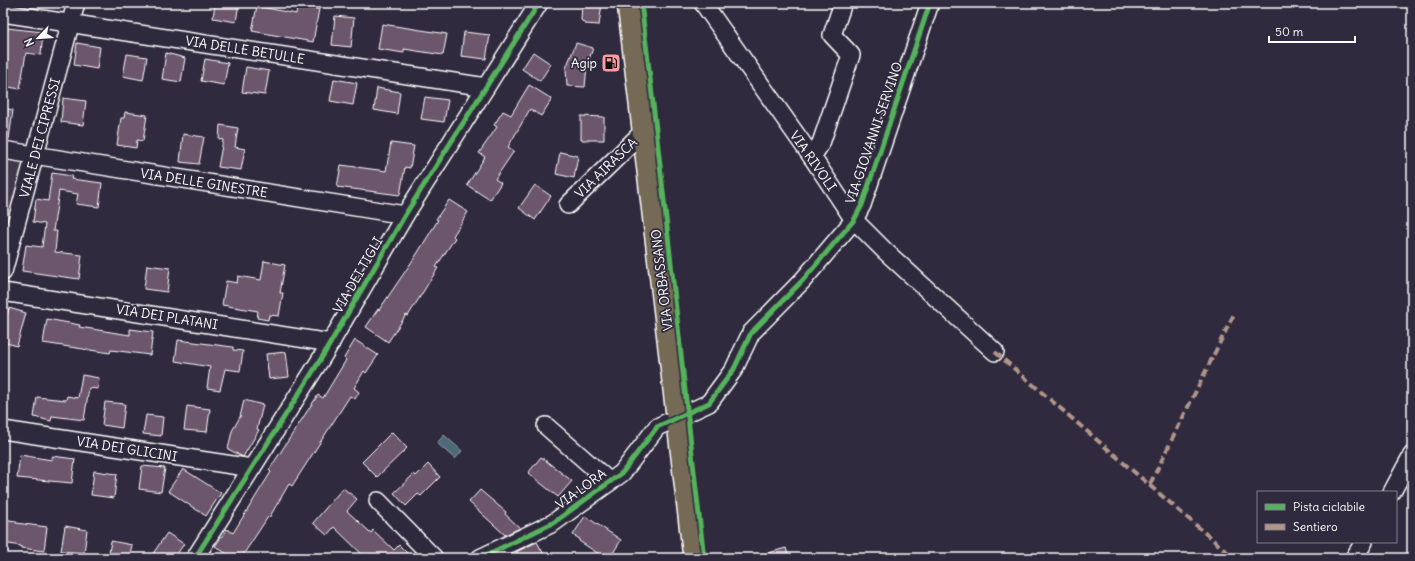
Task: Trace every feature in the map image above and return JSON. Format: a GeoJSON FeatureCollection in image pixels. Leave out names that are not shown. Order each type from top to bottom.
{"type":"FeatureCollection","features":[{"type":"Feature","properties":{"kind":"main road","name":"VIA ORBASSANO"},"geometry":{"type":"LineString","coordinates":[[628,3],[694,558]]}},
{"type":"Feature","properties":{"kind":"street","name":"VIALE DEI CIPRESSI"},"geometry":{"type":"LineString","coordinates":[[3,272],[76,3]]}},
{"type":"Feature","properties":{"kind":"street","name":"VIA DEI TIGLI"},"geometry":{"type":"LineString","coordinates":[[195,558],[331,343],[405,215],[539,3]]}},
{"type":"Feature","properties":{"kind":"street","name":"VIA RIVOLI"},"geometry":{"type":"LineString","coordinates":[[703,3],[812,157],[854,220],[885,251],[995,352]]}},
{"type":"Feature","properties":{"kind":"street"},"geometry":{"type":"LineString","coordinates":[[812,157],[822,144],[851,55],[832,35],[843,3]]}},
{"type":"Feature","properties":{"kind":"street","name":"VIA GIOVANNI SERVINO"},"geometry":{"type":"LineString","coordinates":[[678,418],[709,403],[734,369],[751,332],[802,280],[854,220],[862,205],[930,3]]}},
{"type":"Feature","properties":{"kind":"street","name":"VIA DELLE BETULLE"},"geometry":{"type":"LineString","coordinates":[[3,13],[486,87]]}},
{"type":"Feature","properties":{"kind":"street","name":"VIA AIRASCA"},"geometry":{"type":"LineString","coordinates":[[568,205],[644,131]]}},
{"type":"Feature","properties":{"kind":"street","name":"VIA DELLE GINESTRE"},"geometry":{"type":"LineString","coordinates":[[3,150],[405,215]]}},
{"type":"Feature","properties":{"kind":"street","name":"VIA DEI PLATANI"},"geometry":{"type":"LineString","coordinates":[[3,292],[331,343]]}},
{"type":"Feature","properties":{"kind":"street","name":"VIA LORA"},"geometry":{"type":"LineString","coordinates":[[480,558],[553,523],[622,473],[657,427],[678,418]]}},
{"type":"Feature","properties":{"kind":"street","name":"VIA LORA"},"geometry":{"type":"LineString","coordinates":[[546,426],[610,482]]}},
{"type":"Feature","properties":{"kind":"street","name":"VIA DEI GLICINI"},"geometry":{"type":"LineString","coordinates":[[3,430],[252,468]]}},
{"type":"Feature","properties":{"kind":"street"},"geometry":{"type":"LineString","coordinates":[[1393,491],[1412,455]]}},
{"type":"Feature","properties":{"kind":"street"},"geometry":{"type":"LineString","coordinates":[[378,501],[434,558]]}},
{"type":"Feature","properties":{"kind":"street"},"geometry":{"type":"LineString","coordinates":[[1354,558],[1363,543]]}},
{"type":"Feature","properties":{"kind":"shaded area"},"geometry":{"type":"Polygon","coordinates":[[[3,160],[23,163],[3,237],[3,160]]]}},
{"type":"Feature","properties":{"kind":"water"},"geometry":{"type":"Polygon","coordinates":[[[444,435],[462,451],[455,459],[437,443],[444,435]]]}},
{"type":"Feature","properties":{"kind":"building"},"geometry":{"type":"Polygon","coordinates":[[[215,3],[239,3],[236,22],[213,18],[215,3]]]}},
{"type":"Feature","properties":{"kind":"building"},"geometry":{"type":"Polygon","coordinates":[[[582,3],[602,3],[599,25],[585,24],[581,20],[582,3]]]}},
{"type":"Feature","properties":{"kind":"building"},"geometry":{"type":"Polygon","coordinates":[[[257,6],[296,14],[297,8],[319,9],[313,42],[252,31],[257,6]]]}},
{"type":"Feature","properties":{"kind":"building"},"geometry":{"type":"Polygon","coordinates":[[[335,16],[354,18],[351,47],[332,45],[335,16]]]}},
{"type":"Feature","properties":{"kind":"building"},"geometry":{"type":"Polygon","coordinates":[[[382,24],[447,34],[443,55],[404,49],[404,53],[378,49],[382,24]]]}},
{"type":"Feature","properties":{"kind":"building"},"geometry":{"type":"Polygon","coordinates":[[[7,28],[43,32],[41,55],[26,53],[20,89],[3,86],[3,64],[7,28]]]}},
{"type":"Feature","properties":{"kind":"building"},"geometry":{"type":"Polygon","coordinates":[[[464,32],[490,35],[486,59],[461,56],[464,32]]]}},
{"type":"Feature","properties":{"kind":"building"},"geometry":{"type":"Polygon","coordinates":[[[77,43],[100,47],[97,69],[74,65],[77,43]]]}},
{"type":"Feature","properties":{"kind":"building"},"geometry":{"type":"Polygon","coordinates":[[[576,43],[593,48],[587,65],[585,87],[567,86],[566,68],[576,43]]]}},
{"type":"Feature","properties":{"kind":"building"},"geometry":{"type":"Polygon","coordinates":[[[533,52],[551,64],[540,81],[522,69],[533,52]]]}},
{"type":"Feature","properties":{"kind":"building"},"geometry":{"type":"Polygon","coordinates":[[[166,53],[185,58],[181,82],[162,79],[166,53]]]}},
{"type":"Feature","properties":{"kind":"building"},"geometry":{"type":"Polygon","coordinates":[[[127,54],[147,57],[143,80],[123,76],[127,54]]]}},
{"type":"Feature","properties":{"kind":"building"},"geometry":{"type":"Polygon","coordinates":[[[205,59],[228,63],[224,85],[201,81],[205,59]]]}},
{"type":"Feature","properties":{"kind":"building"},"geometry":{"type":"Polygon","coordinates":[[[246,67],[269,71],[265,95],[242,92],[246,67]]]}},
{"type":"Feature","properties":{"kind":"building"},"geometry":{"type":"Polygon","coordinates":[[[334,79],[357,83],[353,105],[330,101],[334,79]]]}},
{"type":"Feature","properties":{"kind":"building"},"geometry":{"type":"Polygon","coordinates":[[[529,85],[552,99],[541,116],[530,109],[508,147],[514,151],[495,179],[501,183],[490,200],[467,185],[485,157],[479,153],[497,127],[494,125],[503,111],[511,115],[529,85]]]}},
{"type":"Feature","properties":{"kind":"building"},"geometry":{"type":"Polygon","coordinates":[[[377,88],[400,92],[397,114],[374,110],[377,88]]]}},
{"type":"Feature","properties":{"kind":"building"},"geometry":{"type":"Polygon","coordinates":[[[425,97],[448,100],[444,122],[421,119],[425,97]]]}},
{"type":"Feature","properties":{"kind":"building"},"geometry":{"type":"Polygon","coordinates":[[[63,98],[86,101],[83,125],[61,122],[63,98]]]}},
{"type":"Feature","properties":{"kind":"building"},"geometry":{"type":"Polygon","coordinates":[[[3,108],[13,110],[9,139],[3,138],[3,108]]]}},
{"type":"Feature","properties":{"kind":"building"},"geometry":{"type":"Polygon","coordinates":[[[125,112],[147,115],[143,141],[137,140],[136,148],[117,145],[121,118],[124,118],[125,112]]]}},
{"type":"Feature","properties":{"kind":"building"},"geometry":{"type":"Polygon","coordinates":[[[581,116],[604,117],[604,140],[581,140],[581,116]]]}},
{"type":"Feature","properties":{"kind":"building"},"geometry":{"type":"Polygon","coordinates":[[[220,125],[238,128],[235,147],[245,149],[241,170],[218,167],[223,140],[219,139],[220,125]]]}},
{"type":"Feature","properties":{"kind":"building"},"geometry":{"type":"Polygon","coordinates":[[[183,134],[204,137],[199,164],[180,162],[183,134]]]}},
{"type":"Feature","properties":{"kind":"building"},"geometry":{"type":"Polygon","coordinates":[[[391,143],[414,146],[410,168],[405,167],[400,195],[337,187],[341,165],[386,171],[391,143]]]}},
{"type":"Feature","properties":{"kind":"building"},"geometry":{"type":"Polygon","coordinates":[[[560,152],[578,156],[574,178],[556,174],[560,152]]]}},
{"type":"Feature","properties":{"kind":"building"},"geometry":{"type":"Polygon","coordinates":[[[52,173],[72,176],[71,179],[102,183],[99,207],[76,204],[78,194],[59,191],[53,231],[57,231],[55,252],[82,255],[79,279],[22,271],[26,245],[42,247],[45,224],[33,222],[36,199],[48,201],[52,173]]]}},
{"type":"Feature","properties":{"kind":"building"},"geometry":{"type":"Polygon","coordinates":[[[535,185],[551,196],[535,220],[519,208],[535,185]]]}},
{"type":"Feature","properties":{"kind":"building"},"geometry":{"type":"Polygon","coordinates":[[[449,200],[468,212],[453,236],[455,238],[436,267],[438,268],[408,316],[406,315],[388,342],[366,327],[417,254],[438,220],[436,219],[449,200]]]}},
{"type":"Feature","properties":{"kind":"building"},"geometry":{"type":"Polygon","coordinates":[[[264,261],[285,265],[280,293],[283,293],[279,316],[269,315],[268,320],[257,318],[258,311],[222,305],[226,281],[237,283],[238,276],[261,280],[264,261]]]}},
{"type":"Feature","properties":{"kind":"building"},"geometry":{"type":"Polygon","coordinates":[[[147,265],[170,268],[167,292],[144,289],[147,265]]]}},
{"type":"Feature","properties":{"kind":"building"},"geometry":{"type":"Polygon","coordinates":[[[9,308],[26,313],[17,346],[3,342],[3,329],[9,308]]]}},
{"type":"Feature","properties":{"kind":"building"},"geometry":{"type":"Polygon","coordinates":[[[47,319],[80,325],[79,327],[130,335],[130,329],[153,332],[150,355],[111,350],[110,353],[43,343],[47,319]]]}},
{"type":"Feature","properties":{"kind":"building"},"geometry":{"type":"Polygon","coordinates":[[[178,340],[233,347],[233,350],[243,351],[240,371],[225,369],[220,390],[207,388],[210,367],[175,361],[178,340]]]}},
{"type":"Feature","properties":{"kind":"building"},"geometry":{"type":"Polygon","coordinates":[[[355,340],[378,355],[366,373],[364,371],[354,388],[359,392],[355,399],[350,396],[292,486],[289,484],[269,518],[268,517],[241,558],[233,558],[215,546],[227,529],[233,533],[271,472],[269,470],[318,395],[323,398],[346,360],[344,358],[355,340]]]}},
{"type":"Feature","properties":{"kind":"building"},"geometry":{"type":"Polygon","coordinates":[[[286,352],[289,377],[269,379],[266,354],[286,352]]]}},
{"type":"Feature","properties":{"kind":"building"},"geometry":{"type":"Polygon","coordinates":[[[82,375],[99,378],[98,389],[89,388],[84,420],[52,416],[51,421],[34,417],[37,397],[66,400],[67,396],[78,398],[82,375]]]}},
{"type":"Feature","properties":{"kind":"building"},"geometry":{"type":"Polygon","coordinates":[[[244,400],[263,405],[257,429],[259,430],[243,457],[228,449],[232,431],[240,417],[244,400]]]}},
{"type":"Feature","properties":{"kind":"building"},"geometry":{"type":"Polygon","coordinates":[[[105,402],[125,404],[122,428],[102,425],[105,402]]]}},
{"type":"Feature","properties":{"kind":"building"},"geometry":{"type":"Polygon","coordinates":[[[187,406],[210,409],[207,432],[184,430],[187,406]]]}},
{"type":"Feature","properties":{"kind":"building"},"geometry":{"type":"Polygon","coordinates":[[[146,415],[163,417],[161,436],[143,434],[146,415]]]}},
{"type":"Feature","properties":{"kind":"building"},"geometry":{"type":"Polygon","coordinates":[[[392,432],[407,448],[377,477],[362,462],[392,432]]]}},
{"type":"Feature","properties":{"kind":"building"},"geometry":{"type":"Polygon","coordinates":[[[20,455],[52,460],[52,456],[75,459],[72,483],[17,478],[20,455]]]}},
{"type":"Feature","properties":{"kind":"building"},"geometry":{"type":"Polygon","coordinates":[[[541,457],[572,481],[558,497],[528,473],[541,457]]]}},
{"type":"Feature","properties":{"kind":"building"},"geometry":{"type":"Polygon","coordinates":[[[428,464],[440,477],[421,496],[418,494],[406,506],[394,493],[414,474],[416,476],[428,464]]]}},
{"type":"Feature","properties":{"kind":"building"},"geometry":{"type":"Polygon","coordinates":[[[142,466],[165,468],[161,492],[139,489],[142,466]]]}},
{"type":"Feature","properties":{"kind":"building"},"geometry":{"type":"Polygon","coordinates":[[[183,469],[221,493],[206,516],[168,491],[183,469]]]}},
{"type":"Feature","properties":{"kind":"building"},"geometry":{"type":"Polygon","coordinates":[[[94,471],[117,474],[114,498],[91,495],[94,471]]]}},
{"type":"Feature","properties":{"kind":"building"},"geometry":{"type":"Polygon","coordinates":[[[343,488],[357,499],[347,511],[371,533],[373,530],[394,550],[399,545],[412,558],[366,558],[334,527],[327,535],[313,523],[343,488]]]}},
{"type":"Feature","properties":{"kind":"building"},"geometry":{"type":"Polygon","coordinates":[[[480,490],[506,512],[505,514],[520,528],[505,535],[469,502],[480,490]]]}},
{"type":"Feature","properties":{"kind":"building"},"geometry":{"type":"Polygon","coordinates":[[[585,516],[621,540],[610,558],[602,556],[579,541],[580,539],[573,535],[585,516]]]}},
{"type":"Feature","properties":{"kind":"building"},"geometry":{"type":"Polygon","coordinates":[[[3,519],[16,521],[16,523],[47,527],[44,551],[21,548],[21,546],[3,543],[3,519]]]}},
{"type":"Feature","properties":{"kind":"building"},"geometry":{"type":"Polygon","coordinates":[[[65,526],[87,530],[84,553],[61,551],[65,526]]]}},
{"type":"Feature","properties":{"kind":"building"},"geometry":{"type":"Polygon","coordinates":[[[167,533],[184,544],[174,558],[157,558],[152,555],[167,533]]]}},
{"type":"Feature","properties":{"kind":"building"},"geometry":{"type":"Polygon","coordinates":[[[111,541],[132,545],[129,558],[108,558],[111,541]]]}},
{"type":"Feature","properties":{"kind":"building"},"geometry":{"type":"Polygon","coordinates":[[[537,542],[546,558],[519,558],[516,552],[537,542]]]}},
{"type":"Feature","properties":{"kind":"building"},"geometry":{"type":"Polygon","coordinates":[[[786,548],[789,558],[761,558],[761,555],[786,548]]]}},
{"type":"Feature","properties":{"kind":"marked path"},"geometry":{"type":"LineString","coordinates":[[1150,484],[1234,314]]}},
{"type":"Feature","properties":{"kind":"marked path"},"geometry":{"type":"LineString","coordinates":[[995,352],[1234,558]]}},
{"type":"Feature","properties":{"kind":"cycle path"},"geometry":{"type":"LineString","coordinates":[[195,558],[324,354],[405,215],[539,3]]}},
{"type":"Feature","properties":{"kind":"cycle path"},"geometry":{"type":"LineString","coordinates":[[641,3],[704,558]]}},
{"type":"Feature","properties":{"kind":"cycle path"},"geometry":{"type":"LineString","coordinates":[[480,558],[553,523],[622,473],[657,427],[709,403],[734,369],[751,333],[803,280],[854,220],[862,205],[930,3]]}},
{"type":"Feature","properties":{"kind":"place","name":"Agip"},"geometry":{"type":"Point","coordinates":[611,63]}}]}
